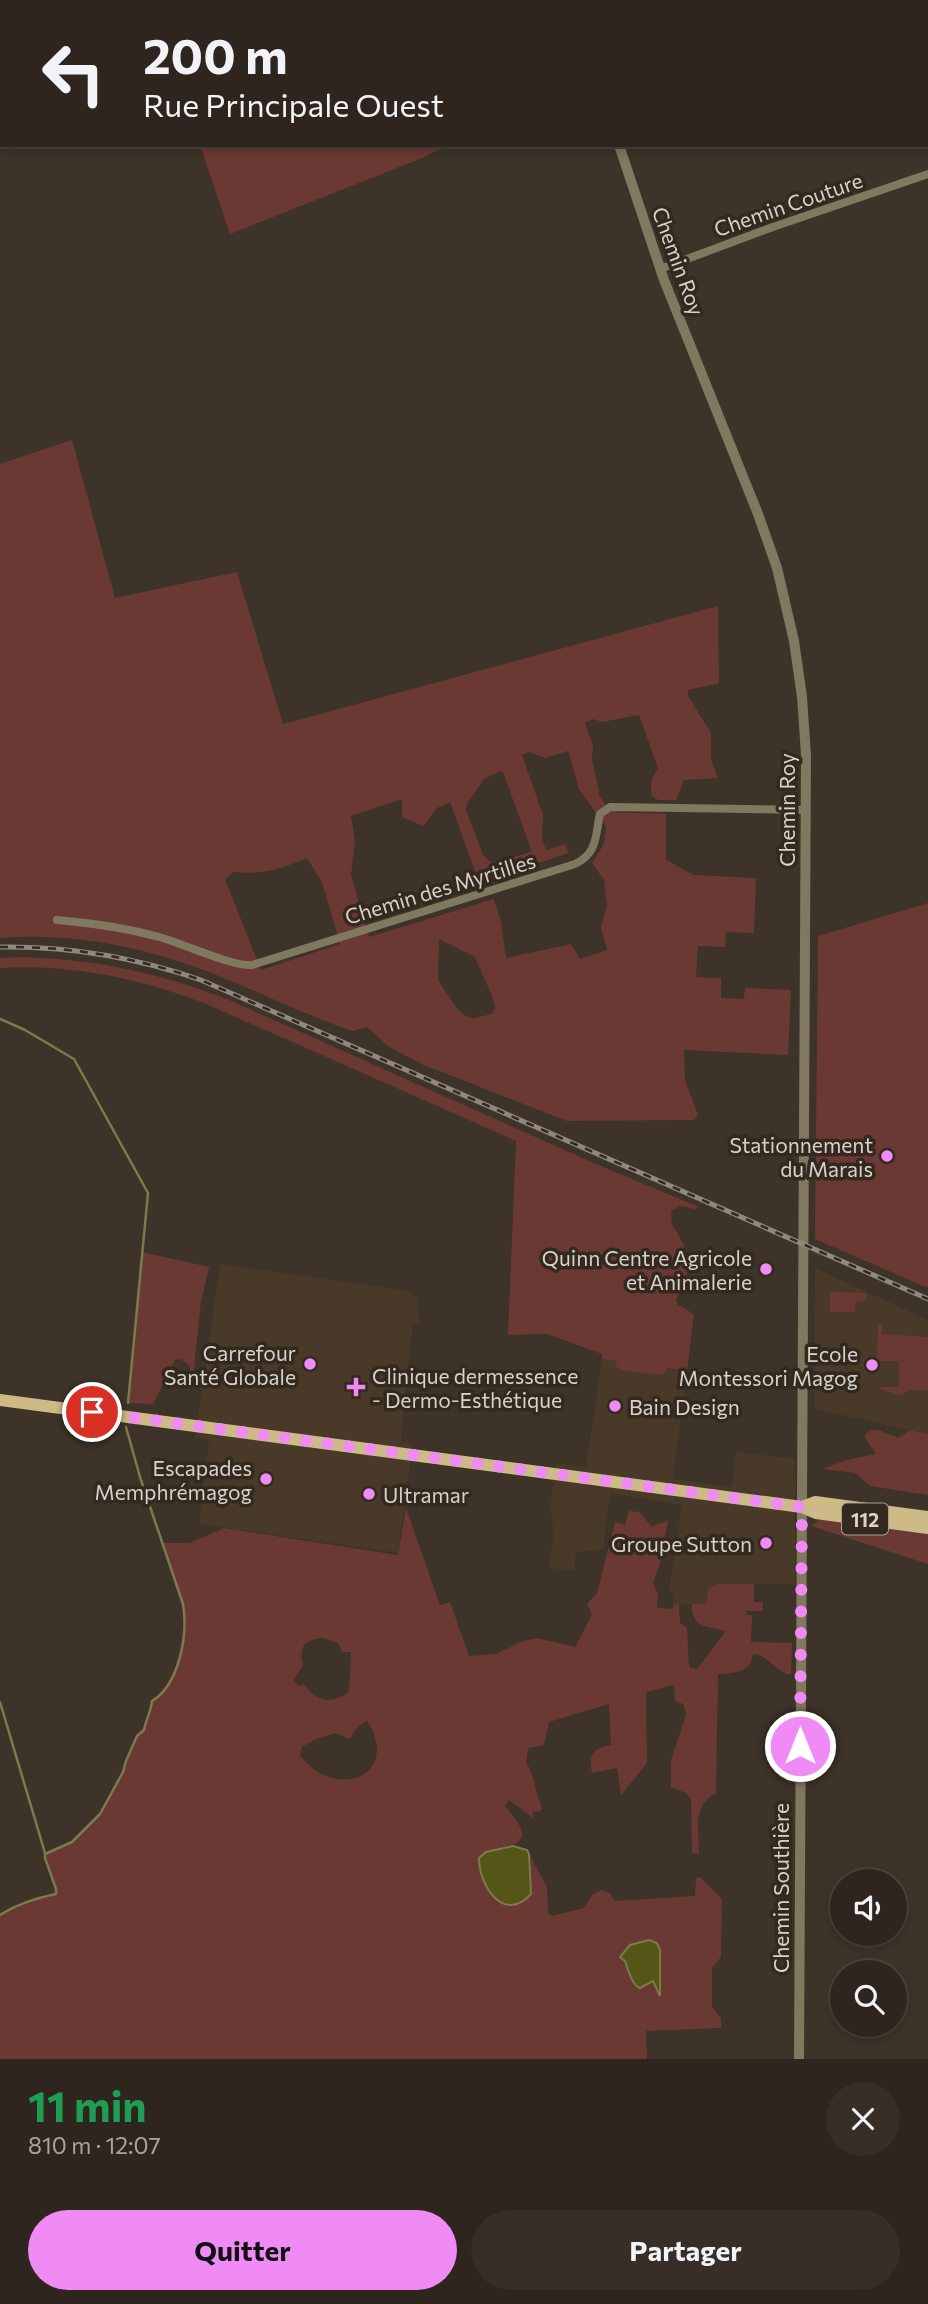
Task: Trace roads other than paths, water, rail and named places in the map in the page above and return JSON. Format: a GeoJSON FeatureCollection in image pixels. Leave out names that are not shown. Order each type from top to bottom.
{"type":"FeatureCollection","features":[{"type":"Feature","properties":{"kind":"main road","name":"112"},"geometry":{"type":"LineString","coordinates":[[0,1400],[802,1507],[816,1513],[928,1528]]}},
{"type":"Feature","properties":{"kind":"main road","name":"112"},"geometry":{"type":"LineString","coordinates":[[802,1507],[815,1502],[928,1517]]}},
{"type":"Feature","properties":{"kind":"street","name":"Chemin Roy"},"geometry":{"type":"LineString","coordinates":[[621,147],[660,269],[763,526],[794,641],[802,697],[806,755],[802,1507]]}},
{"type":"Feature","properties":{"kind":"street","name":"Chemin Couture"},"geometry":{"type":"LineString","coordinates":[[660,269],[928,174]]}},
{"type":"Feature","properties":{"kind":"street","name":"Chemin des Myrtilles"},"geometry":{"type":"LineString","coordinates":[[57,920],[131,930],[184,944],[236,964],[252,965],[575,864],[593,849],[600,814],[610,807],[806,810]]}},
{"type":"Feature","properties":{"kind":"street","name":"Chemin Southière"},"geometry":{"type":"LineString","coordinates":[[799,2059],[802,1507]]}},
{"type":"Feature","properties":{"kind":"waterway"},"geometry":{"type":"LineString","coordinates":[[0,1019],[25,1030],[74,1059],[148,1193],[128,1403]]}},
{"type":"Feature","properties":{"kind":"waterway"},"geometry":{"type":"LineString","coordinates":[[0,1915],[27,1902],[56,1894],[45,1854],[72,1842],[100,1814],[123,1772],[137,1736],[144,1730],[152,1701],[169,1683],[180,1657],[184,1629],[183,1604],[126,1427]]}},
{"type":"Feature","properties":{"kind":"waterway"},"geometry":{"type":"LineString","coordinates":[[0,1702],[45,1853]]}},
{"type":"Feature","properties":{"kind":"railway"},"geometry":{"type":"LineString","coordinates":[[0,947],[51,948],[102,954],[201,980],[928,1299]]}},
{"type":"Feature","properties":{"kind":"place","name":"Stationnement du Marais"},"geometry":{"type":"Point","coordinates":[887,1156]}},
{"type":"Feature","properties":{"kind":"place","name":"Quinn Centre Agricole et Animalerie"},"geometry":{"type":"Point","coordinates":[766,1269]}},
{"type":"Feature","properties":{"kind":"place","name":"Carrefour Santé Globale"},"geometry":{"type":"Point","coordinates":[310,1364]}},
{"type":"Feature","properties":{"kind":"place","name":"Ecole Montessori Magog"},"geometry":{"type":"Point","coordinates":[872,1365]}},
{"type":"Feature","properties":{"kind":"place","name":"Clinique dermessence - Dermo-Esthétique"},"geometry":{"type":"Point","coordinates":[356,1387]}},
{"type":"Feature","properties":{"kind":"place","name":"Bain Design"},"geometry":{"type":"Point","coordinates":[615,1406]}},
{"type":"Feature","properties":{"kind":"place","name":"Escapades Memphrémagog"},"geometry":{"type":"Point","coordinates":[266,1479]}},
{"type":"Feature","properties":{"kind":"place","name":"Ultramar"},"geometry":{"type":"Point","coordinates":[369,1494]}},
{"type":"Feature","properties":{"kind":"place","name":"Groupe Sutton"},"geometry":{"type":"Point","coordinates":[766,1543]}}]}
